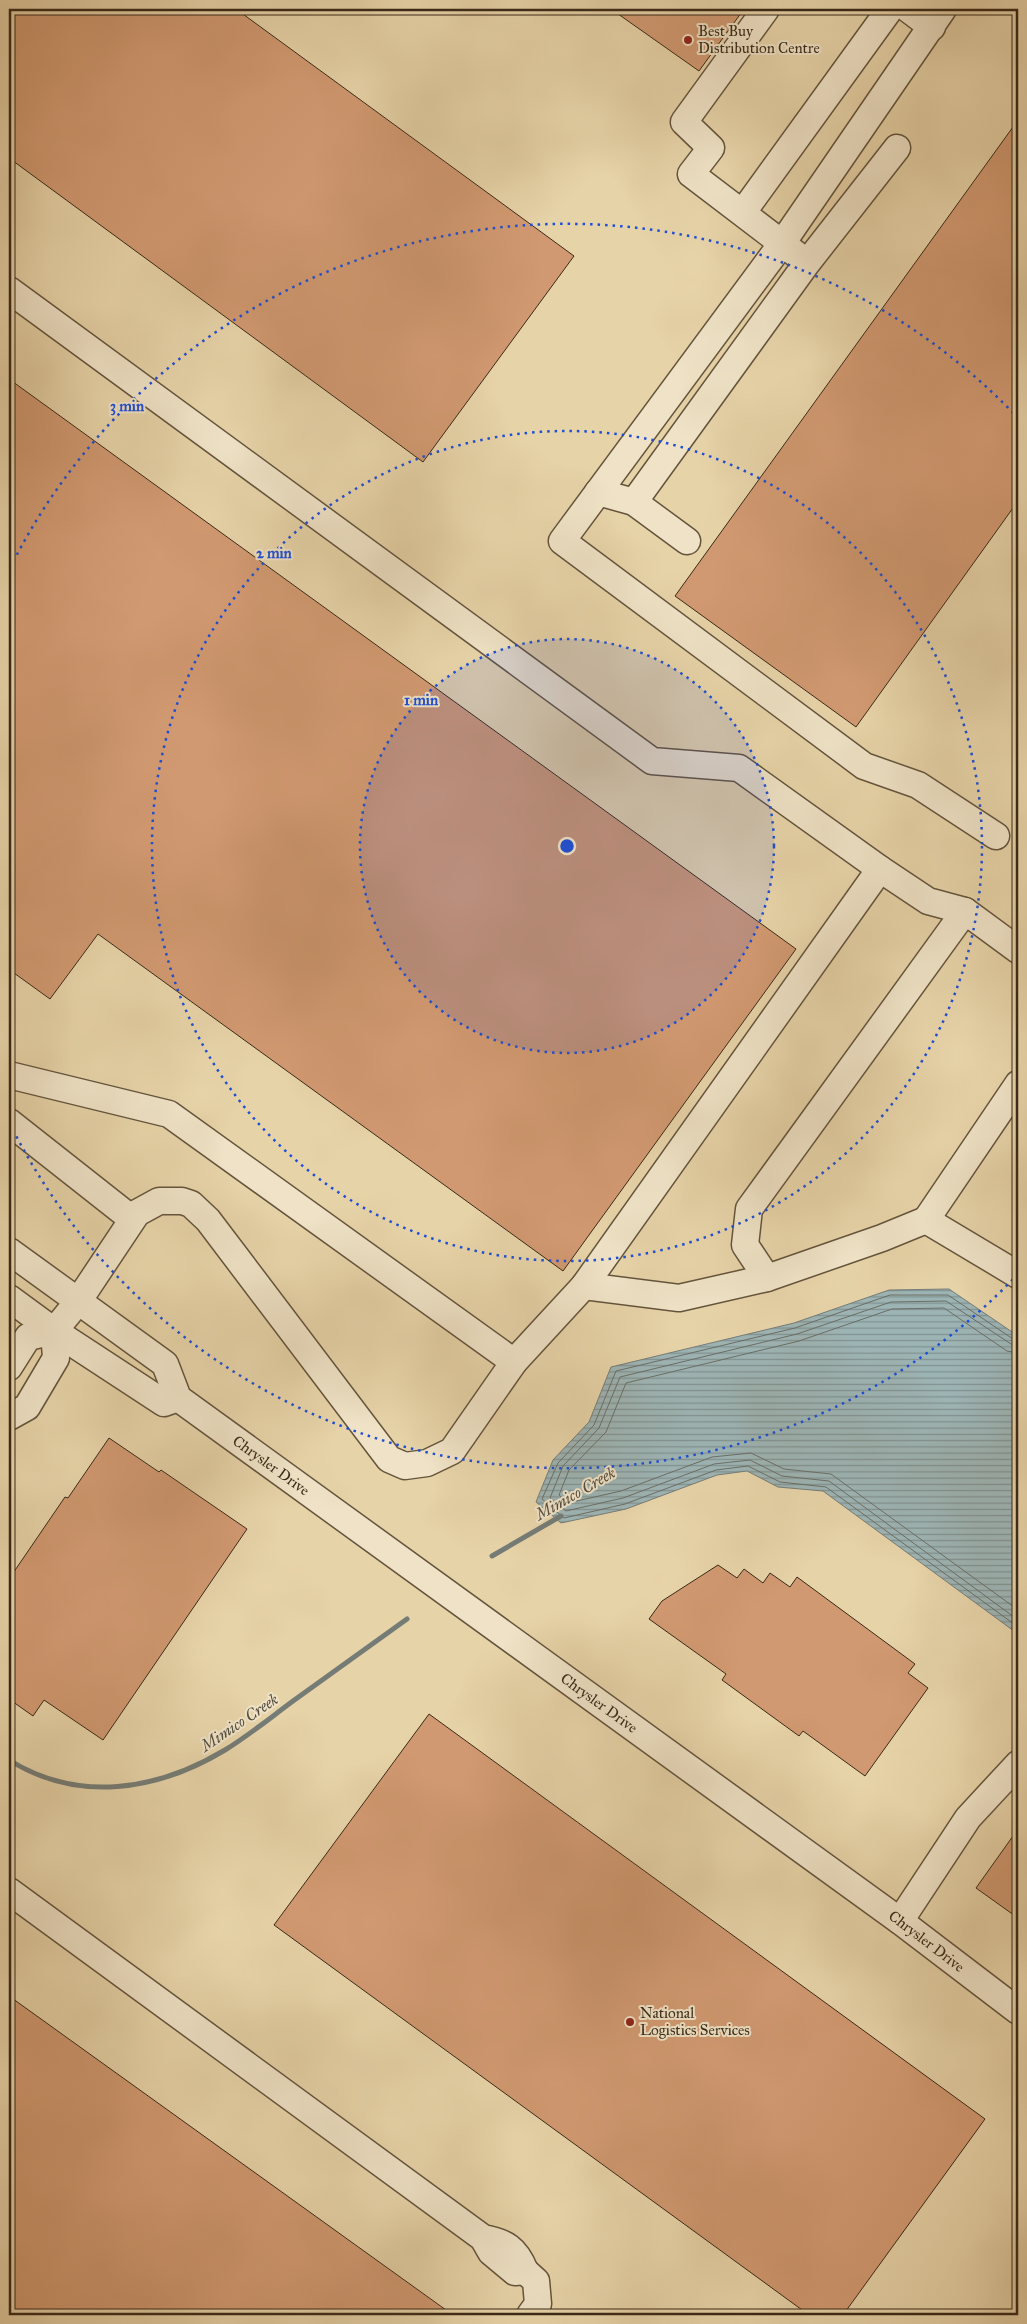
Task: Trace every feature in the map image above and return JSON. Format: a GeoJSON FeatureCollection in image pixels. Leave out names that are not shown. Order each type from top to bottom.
{"type":"FeatureCollection","features":[{"type":"Feature","properties":{"kind":"street"},"geometry":{"type":"LineString","coordinates":[[766,9],[684,122],[711,148],[691,174],[807,262]]}},
{"type":"Feature","properties":{"kind":"street"},"geometry":{"type":"LineString","coordinates":[[743,212],[890,9]]}},
{"type":"Feature","properties":{"kind":"street"},"geometry":{"type":"LineString","coordinates":[[908,9],[937,18],[783,242],[562,542],[864,766],[918,785],[996,836]]}},
{"type":"Feature","properties":{"kind":"street"},"geometry":{"type":"LineString","coordinates":[[634,502],[807,262],[897,148]]}},
{"type":"Feature","properties":{"kind":"street"},"geometry":{"type":"LineString","coordinates":[[9,290],[652,761],[739,768],[928,901],[965,911],[1018,950]]}},
{"type":"Feature","properties":{"kind":"street"},"geometry":{"type":"LineString","coordinates":[[598,492],[634,502],[687,541]]}},
{"type":"Feature","properties":{"kind":"street"},"geometry":{"type":"LineString","coordinates":[[9,1367],[28,1337],[54,1332],[78,1302],[137,1213],[159,1201],[182,1201],[200,1210],[389,1459],[405,1466],[428,1463],[452,1452],[514,1362],[584,1286],[880,869]]}},
{"type":"Feature","properties":{"kind":"street"},"geometry":{"type":"LineString","coordinates":[[767,1278],[745,1245],[749,1209],[965,911]]}},
{"type":"Feature","properties":{"kind":"street"},"geometry":{"type":"LineString","coordinates":[[9,1075],[169,1114],[514,1362]]}},
{"type":"Feature","properties":{"kind":"street"},"geometry":{"type":"LineString","coordinates":[[584,1286],[679,1298],[767,1278],[882,1238],[926,1220],[1018,1084]]}},
{"type":"Feature","properties":{"kind":"street"},"geometry":{"type":"LineString","coordinates":[[9,1122],[132,1219]]}},
{"type":"Feature","properties":{"kind":"street"},"geometry":{"type":"LineString","coordinates":[[926,1220],[1018,1275]]}},
{"type":"Feature","properties":{"kind":"street"},"geometry":{"type":"LineString","coordinates":[[9,1251],[165,1364],[178,1398],[164,1402],[54,1332],[9,1298]]}},
{"type":"Feature","properties":{"kind":"street"},"geometry":{"type":"LineString","coordinates":[[9,1417],[27,1407],[56,1358],[54,1332]]}},
{"type":"Feature","properties":{"kind":"street","name":"Chrysler Drive"},"geometry":{"type":"LineString","coordinates":[[178,1398],[900,1921],[1018,2010]]}},
{"type":"Feature","properties":{"kind":"street"},"geometry":{"type":"LineString","coordinates":[[900,1921],[968,1818],[1018,1764]]}},
{"type":"Feature","properties":{"kind":"street"},"geometry":{"type":"LineString","coordinates":[[9,1891],[483,2238],[491,2252],[515,2272],[525,2271],[536,2281],[540,2312]]}},
{"type":"Feature","properties":{"kind":"water"},"geometry":{"type":"Polygon","coordinates":[[[949,1289],[1018,1336],[1018,1634],[823,1491],[778,1487],[747,1471],[717,1475],[626,1509],[561,1523],[536,1502],[553,1460],[589,1422],[611,1367],[794,1323],[889,1290],[949,1289]]]}},
{"type":"Feature","properties":{"kind":"building"},"geometry":{"type":"Polygon","coordinates":[[[9,9],[236,9],[574,256],[423,462],[9,158],[9,9]]]}},
{"type":"Feature","properties":{"kind":"building","name":"Best Buy Distribution Centre"},"geometry":{"type":"Polygon","coordinates":[[[611,9],[744,9],[699,71],[611,9]]]}},
{"type":"Feature","properties":{"kind":"building"},"geometry":{"type":"Polygon","coordinates":[[[1018,120],[1018,501],[856,727],[675,596],[1018,120]]]}},
{"type":"Feature","properties":{"kind":"building"},"geometry":{"type":"Polygon","coordinates":[[[9,379],[796,949],[563,1271],[98,934],[50,999],[14,973],[9,974],[9,379]]]}},
{"type":"Feature","properties":{"kind":"building"},"geometry":{"type":"Polygon","coordinates":[[[109,1438],[159,1472],[161,1470],[247,1529],[103,1740],[44,1700],[33,1716],[9,1699],[9,1579],[65,1497],[68,1498],[109,1438]]]}},
{"type":"Feature","properties":{"kind":"building"},"geometry":{"type":"Polygon","coordinates":[[[718,1565],[737,1578],[744,1569],[763,1583],[770,1573],[790,1587],[797,1577],[915,1664],[908,1673],[928,1688],[865,1776],[803,1731],[799,1736],[722,1680],[726,1674],[649,1619],[662,1601],[718,1565]]]}},
{"type":"Feature","properties":{"kind":"building","name":"National Logistics Services"},"geometry":{"type":"Polygon","coordinates":[[[429,1714],[985,2119],[843,2315],[809,2315],[274,1925],[429,1714]]]}},
{"type":"Feature","properties":{"kind":"building"},"geometry":{"type":"Polygon","coordinates":[[[1018,1829],[1018,1918],[976,1888],[1018,1829]]]}},
{"type":"Feature","properties":{"kind":"building"},"geometry":{"type":"Polygon","coordinates":[[[9,1996],[453,2315],[9,2315],[9,1996]]]}},
{"type":"Feature","properties":{"kind":"waterway","name":"Mimico Creek"},"geometry":{"type":"LineString","coordinates":[[492,1556],[561,1516]]}},
{"type":"Feature","properties":{"kind":"waterway","name":"Mimico Creek"},"geometry":{"type":"LineString","coordinates":[[9,1760],[35,1774],[62,1782],[90,1787],[145,1783],[172,1775],[199,1764],[234,1745],[407,1619]]}},
{"type":"Feature","properties":{"kind":"place","name":"Best Buy Distribution Centre"},"geometry":{"type":"Point","coordinates":[688,40]}},
{"type":"Feature","properties":{"kind":"place","name":"National Logistics Services"},"geometry":{"type":"Point","coordinates":[630,2022]}}]}
